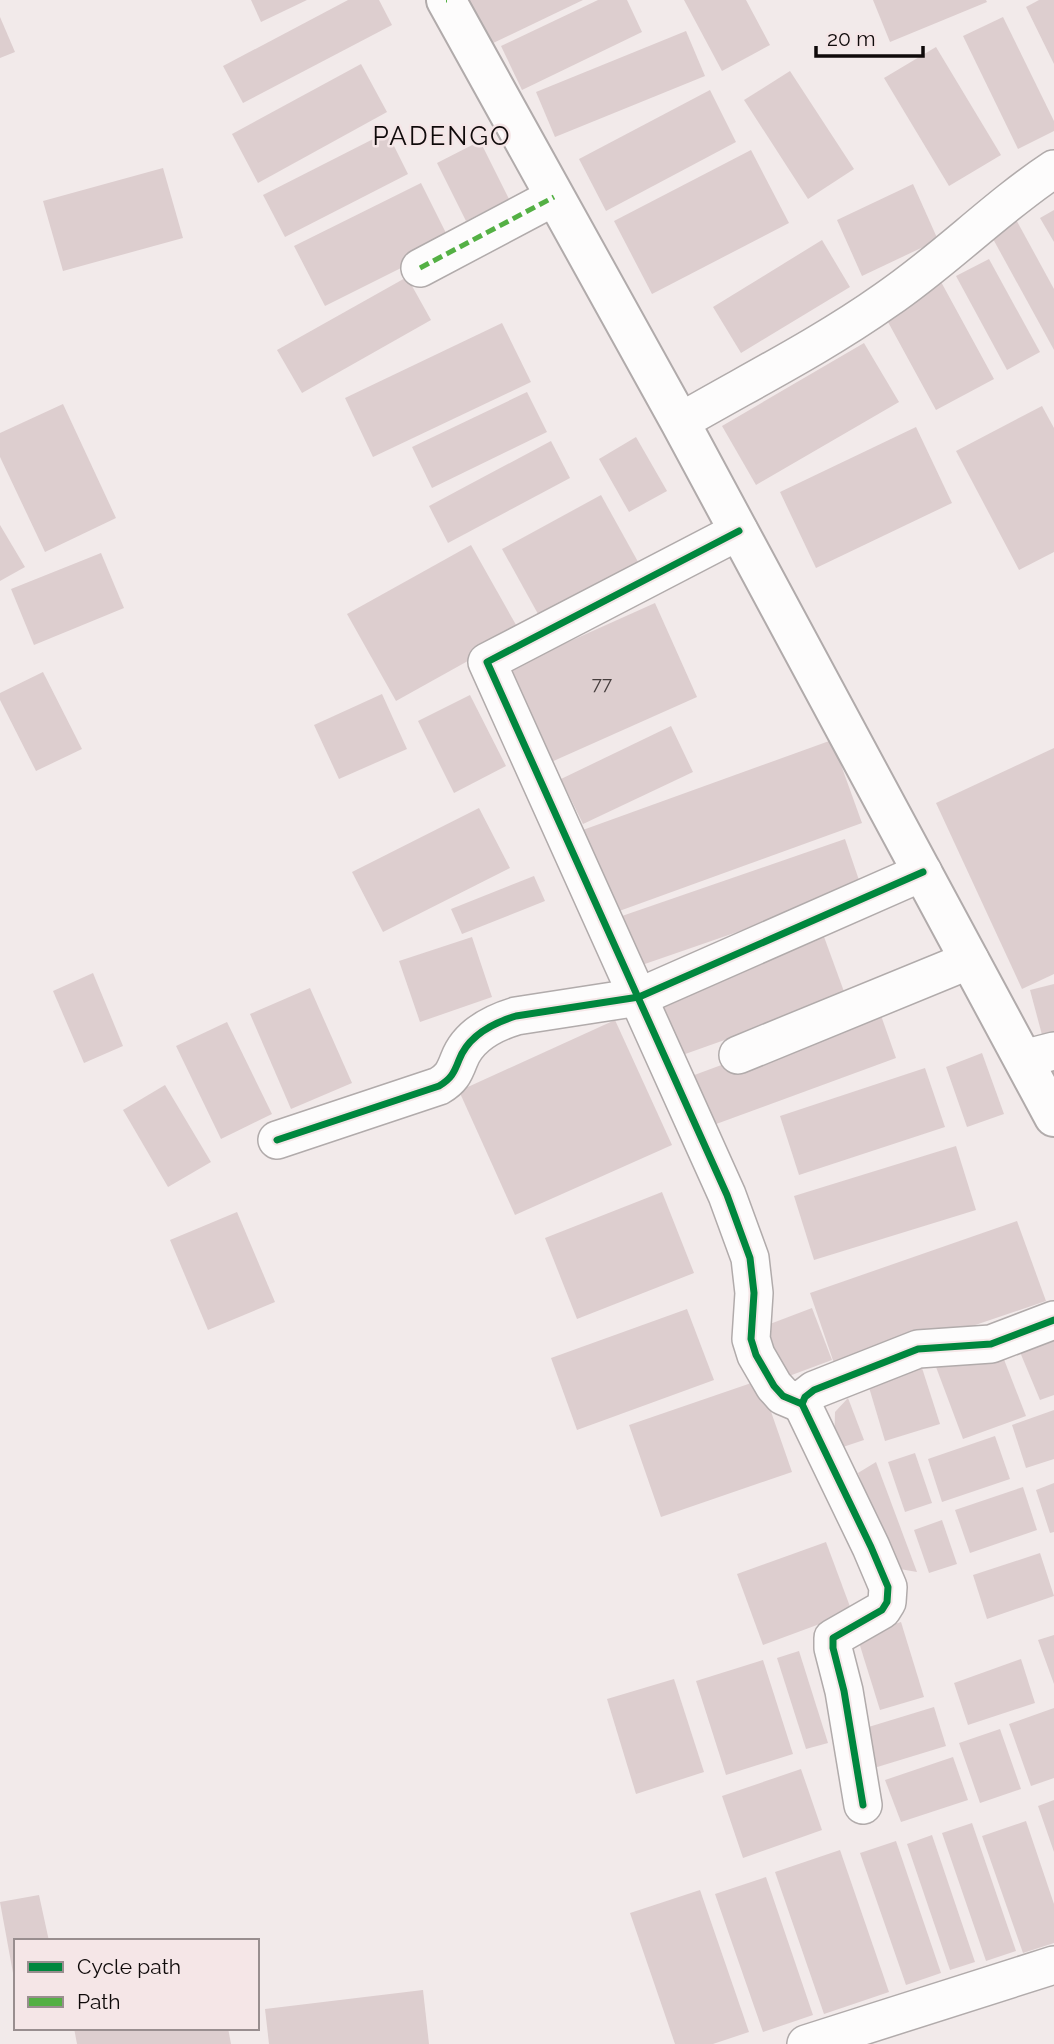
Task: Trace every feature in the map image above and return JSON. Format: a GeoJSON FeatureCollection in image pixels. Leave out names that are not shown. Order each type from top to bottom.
{"type":"FeatureCollection","features":[{"type":"Feature","properties":{"kind":"main road"},"geometry":{"type":"LineString","coordinates":[[446,0],[680,422],[970,960],[1039,1055],[1054,1117]]}},
{"type":"Feature","properties":{"kind":"street"},"geometry":{"type":"LineString","coordinates":[[680,422],[848,326],[886,301],[936,265],[1005,204],[1054,169]]}},
{"type":"Feature","properties":{"kind":"street"},"geometry":{"type":"LineString","coordinates":[[419,268],[554,197]]}},
{"type":"Feature","properties":{"kind":"street"},"geometry":{"type":"LineString","coordinates":[[738,531],[487,662],[727,1195],[750,1258],[754,1293],[751,1339],[756,1355],[783,1396],[802,1404],[872,1547],[888,1587],[887,1602],[881,1609],[833,1638],[833,1648],[845,1691],[863,1805]]}},
{"type":"Feature","properties":{"kind":"street"},"geometry":{"type":"LineString","coordinates":[[277,1140],[439,1086],[453,1076],[469,1043],[499,1022],[516,1016],[639,997],[923,872]]}},
{"type":"Feature","properties":{"kind":"street"},"geometry":{"type":"LineString","coordinates":[[738,1055],[970,960]]}},
{"type":"Feature","properties":{"kind":"street"},"geometry":{"type":"LineString","coordinates":[[802,1404],[814,1390],[918,1349],[991,1344],[1054,1320]]}},
{"type":"Feature","properties":{"kind":"street"},"geometry":{"type":"LineString","coordinates":[[806,2044],[1054,1965]]}},
{"type":"Feature","properties":{"kind":"building"},"geometry":{"type":"Polygon","coordinates":[[[251,0],[307,0],[261,22],[251,0]]]}},
{"type":"Feature","properties":{"kind":"building"},"geometry":{"type":"Polygon","coordinates":[[[348,0],[379,0],[392,25],[243,103],[223,66],[348,0]]]}},
{"type":"Feature","properties":{"kind":"building"},"geometry":{"type":"Polygon","coordinates":[[[468,0],[583,0],[489,45],[468,0]]]}},
{"type":"Feature","properties":{"kind":"building"},"geometry":{"type":"Polygon","coordinates":[[[598,0],[627,0],[642,32],[522,90],[501,46],[598,0]]]}},
{"type":"Feature","properties":{"kind":"building"},"geometry":{"type":"Polygon","coordinates":[[[684,0],[746,0],[770,45],[722,71],[684,0]]]}},
{"type":"Feature","properties":{"kind":"building"},"geometry":{"type":"Polygon","coordinates":[[[873,0],[986,0],[987,2],[890,42],[873,0]]]}},
{"type":"Feature","properties":{"kind":"building"},"geometry":{"type":"Polygon","coordinates":[[[1039,0],[1054,0],[1054,64],[1026,7],[1039,0]]]}},
{"type":"Feature","properties":{"kind":"building"},"geometry":{"type":"Polygon","coordinates":[[[0,17],[15,52],[0,58],[0,17]]]}},
{"type":"Feature","properties":{"kind":"building"},"geometry":{"type":"Polygon","coordinates":[[[1003,17],[1054,121],[1054,131],[1018,149],[963,36],[1003,17]]]}},
{"type":"Feature","properties":{"kind":"building"},"geometry":{"type":"Polygon","coordinates":[[[686,31],[705,76],[555,137],[536,92],[686,31]]]}},
{"type":"Feature","properties":{"kind":"building"},"geometry":{"type":"Polygon","coordinates":[[[936,47],[1001,155],[949,186],[884,78],[936,47]]]}},
{"type":"Feature","properties":{"kind":"building"},"geometry":{"type":"Polygon","coordinates":[[[361,64],[387,112],[258,183],[232,134],[361,64]]]}},
{"type":"Feature","properties":{"kind":"building"},"geometry":{"type":"Polygon","coordinates":[[[790,71],[854,169],[808,199],[744,100],[790,71]]]}},
{"type":"Feature","properties":{"kind":"building"},"geometry":{"type":"Polygon","coordinates":[[[710,90],[736,142],[606,211],[579,159],[710,90]]]}},
{"type":"Feature","properties":{"kind":"building"},"geometry":{"type":"Polygon","coordinates":[[[387,132],[408,174],[285,237],[263,195],[387,132]]]}},
{"type":"Feature","properties":{"kind":"building"},"geometry":{"type":"Polygon","coordinates":[[[480,141],[509,199],[466,221],[437,163],[480,141]]]}},
{"type":"Feature","properties":{"kind":"building"},"geometry":{"type":"Polygon","coordinates":[[[751,150],[789,223],[652,294],[614,221],[751,150]]]}},
{"type":"Feature","properties":{"kind":"building"},"geometry":{"type":"Polygon","coordinates":[[[163,168],[183,238],[63,271],[43,201],[163,168]]]}},
{"type":"Feature","properties":{"kind":"building"},"geometry":{"type":"Polygon","coordinates":[[[421,183],[451,243],[325,306],[294,246],[421,183]]]}},
{"type":"Feature","properties":{"kind":"building"},"geometry":{"type":"Polygon","coordinates":[[[913,184],[938,240],[862,276],[837,220],[913,184]]]}},
{"type":"Feature","properties":{"kind":"building"},"geometry":{"type":"Polygon","coordinates":[[[1054,210],[1054,242],[1040,218],[1054,210]]]}},
{"type":"Feature","properties":{"kind":"building"},"geometry":{"type":"Polygon","coordinates":[[[1013,214],[1054,289],[1054,350],[987,228],[1013,214]]]}},
{"type":"Feature","properties":{"kind":"building"},"geometry":{"type":"Polygon","coordinates":[[[822,240],[850,287],[741,353],[713,307],[822,240]]]}},
{"type":"Feature","properties":{"kind":"building"},"geometry":{"type":"Polygon","coordinates":[[[989,259],[1040,352],[1007,370],[956,276],[989,259]]]}},
{"type":"Feature","properties":{"kind":"building"},"geometry":{"type":"Polygon","coordinates":[[[407,277],[431,320],[302,393],[277,350],[407,277]]]}},
{"type":"Feature","properties":{"kind":"building"},"geometry":{"type":"Polygon","coordinates":[[[940,280],[994,379],[936,410],[882,311],[940,280]]]}},
{"type":"Feature","properties":{"kind":"building"},"geometry":{"type":"Polygon","coordinates":[[[502,323],[531,382],[373,457],[345,398],[502,323]]]}},
{"type":"Feature","properties":{"kind":"building"},"geometry":{"type":"Polygon","coordinates":[[[864,343],[899,402],[756,485],[722,426],[864,343]]]}},
{"type":"Feature","properties":{"kind":"building"},"geometry":{"type":"Polygon","coordinates":[[[527,392],[547,432],[432,488],[412,447],[527,392]]]}},
{"type":"Feature","properties":{"kind":"building"},"geometry":{"type":"Polygon","coordinates":[[[63,404],[116,518],[45,552],[0,457],[0,433],[63,404]]]}},
{"type":"Feature","properties":{"kind":"building"},"geometry":{"type":"Polygon","coordinates":[[[1042,406],[1054,428],[1054,552],[1019,570],[956,451],[1042,406]]]}},
{"type":"Feature","properties":{"kind":"building"},"geometry":{"type":"Polygon","coordinates":[[[916,427],[952,503],[816,568],[780,492],[916,427]]]}},
{"type":"Feature","properties":{"kind":"building"},"geometry":{"type":"Polygon","coordinates":[[[636,437],[667,491],[629,512],[599,459],[636,437]]]}},
{"type":"Feature","properties":{"kind":"building"},"geometry":{"type":"Polygon","coordinates":[[[551,441],[570,478],[448,543],[429,506],[551,441]]]}},
{"type":"Feature","properties":{"kind":"building"},"geometry":{"type":"Polygon","coordinates":[[[601,495],[642,569],[543,623],[502,549],[601,495]]]}},
{"type":"Feature","properties":{"kind":"building"},"geometry":{"type":"Polygon","coordinates":[[[0,525],[25,567],[0,581],[0,525]]]}},
{"type":"Feature","properties":{"kind":"building"},"geometry":{"type":"Polygon","coordinates":[[[471,545],[520,632],[396,701],[347,614],[471,545]]]}},
{"type":"Feature","properties":{"kind":"building"},"geometry":{"type":"Polygon","coordinates":[[[101,553],[124,608],[34,645],[11,589],[101,553]]]}},
{"type":"Feature","properties":{"kind":"building"},"geometry":{"type":"Polygon","coordinates":[[[655,603],[697,697],[549,763],[508,669],[655,603]]]}},
{"type":"Feature","properties":{"kind":"building"},"geometry":{"type":"Polygon","coordinates":[[[43,672],[82,749],[36,771],[0,700],[0,693],[43,672]]]}},
{"type":"Feature","properties":{"kind":"building"},"geometry":{"type":"Polygon","coordinates":[[[382,694],[407,749],[339,779],[314,725],[382,694]]]}},
{"type":"Feature","properties":{"kind":"building"},"geometry":{"type":"Polygon","coordinates":[[[470,695],[506,766],[454,793],[418,721],[470,695]]]}},
{"type":"Feature","properties":{"kind":"building"},"geometry":{"type":"Polygon","coordinates":[[[671,726],[693,772],[583,824],[561,779],[671,726]]]}},
{"type":"Feature","properties":{"kind":"building"},"geometry":{"type":"Polygon","coordinates":[[[832,740],[862,823],[611,914],[580,831],[832,740]]]}},
{"type":"Feature","properties":{"kind":"building"},"geometry":{"type":"Polygon","coordinates":[[[1054,748],[1054,974],[1022,989],[936,803],[1054,748]]]}},
{"type":"Feature","properties":{"kind":"building"},"geometry":{"type":"Polygon","coordinates":[[[479,808],[510,868],[383,932],[352,872],[479,808]]]}},
{"type":"Feature","properties":{"kind":"building"},"geometry":{"type":"Polygon","coordinates":[[[845,839],[862,889],[639,966],[622,916],[845,839]]]}},
{"type":"Feature","properties":{"kind":"building"},"geometry":{"type":"Polygon","coordinates":[[[534,876],[545,901],[462,934],[451,909],[534,876]]]}},
{"type":"Feature","properties":{"kind":"building"},"geometry":{"type":"Polygon","coordinates":[[[823,934],[846,997],[674,1058],[652,995],[823,934]]]}},
{"type":"Feature","properties":{"kind":"building"},"geometry":{"type":"Polygon","coordinates":[[[472,937],[492,997],[420,1022],[399,961],[472,937]]]}},
{"type":"Feature","properties":{"kind":"building"},"geometry":{"type":"Polygon","coordinates":[[[93,973],[123,1046],[84,1063],[53,991],[93,973]]]}},
{"type":"Feature","properties":{"kind":"building"},"geometry":{"type":"Polygon","coordinates":[[[1054,984],[1054,1044],[1045,1046],[1030,990],[1054,984]]]}},
{"type":"Feature","properties":{"kind":"building"},"geometry":{"type":"Polygon","coordinates":[[[310,988],[352,1083],[291,1109],[250,1014],[310,988]]]}},
{"type":"Feature","properties":{"kind":"building"},"geometry":{"type":"Polygon","coordinates":[[[878,1007],[896,1058],[708,1127],[689,1077],[878,1007]]]}},
{"type":"Feature","properties":{"kind":"building"},"geometry":{"type":"Polygon","coordinates":[[[615,1020],[672,1145],[515,1215],[459,1091],[615,1020]]]}},
{"type":"Feature","properties":{"kind":"building"},"geometry":{"type":"Polygon","coordinates":[[[227,1022],[272,1114],[221,1139],[176,1046],[227,1022]]]}},
{"type":"Feature","properties":{"kind":"building"},"geometry":{"type":"Polygon","coordinates":[[[982,1053],[1004,1114],[967,1127],[946,1067],[982,1053]]]}},
{"type":"Feature","properties":{"kind":"building"},"geometry":{"type":"Polygon","coordinates":[[[925,1068],[945,1127],[799,1175],[780,1116],[925,1068]]]}},
{"type":"Feature","properties":{"kind":"building"},"geometry":{"type":"Polygon","coordinates":[[[165,1085],[211,1162],[168,1187],[123,1110],[165,1085]]]}},
{"type":"Feature","properties":{"kind":"building"},"geometry":{"type":"Polygon","coordinates":[[[956,1146],[976,1210],[814,1260],[794,1196],[956,1146]]]}},
{"type":"Feature","properties":{"kind":"building"},"geometry":{"type":"Polygon","coordinates":[[[662,1192],[694,1273],[577,1319],[545,1238],[662,1192]]]}},
{"type":"Feature","properties":{"kind":"building"},"geometry":{"type":"Polygon","coordinates":[[[237,1212],[275,1302],[208,1330],[170,1240],[237,1212]]]}},
{"type":"Feature","properties":{"kind":"building"},"geometry":{"type":"Polygon","coordinates":[[[1017,1221],[1046,1301],[837,1372],[810,1293],[1017,1221]]]}},
{"type":"Feature","properties":{"kind":"building"},"geometry":{"type":"Polygon","coordinates":[[[812,1308],[832,1360],[773,1382],[754,1330],[812,1308]]]}},
{"type":"Feature","properties":{"kind":"building"},"geometry":{"type":"Polygon","coordinates":[[[687,1309],[714,1380],[577,1430],[551,1358],[687,1309]]]}},
{"type":"Feature","properties":{"kind":"building"},"geometry":{"type":"Polygon","coordinates":[[[1054,1330],[1054,1395],[1040,1400],[1017,1345],[1054,1330]]]}},
{"type":"Feature","properties":{"kind":"building"},"geometry":{"type":"Polygon","coordinates":[[[998,1344],[1026,1416],[963,1439],[936,1367],[998,1344]]]}},
{"type":"Feature","properties":{"kind":"building"},"geometry":{"type":"Polygon","coordinates":[[[922,1368],[940,1424],[885,1441],[868,1384],[922,1368]]]}},
{"type":"Feature","properties":{"kind":"building"},"geometry":{"type":"Polygon","coordinates":[[[760,1380],[792,1472],[661,1517],[629,1425],[760,1380]]]}},
{"type":"Feature","properties":{"kind":"building"},"geometry":{"type":"Polygon","coordinates":[[[848,1398],[864,1440],[834,1450],[835,1412],[848,1398]]]}},
{"type":"Feature","properties":{"kind":"building"},"geometry":{"type":"Polygon","coordinates":[[[1054,1410],[1054,1459],[1026,1468],[1012,1425],[1054,1410]]]}},
{"type":"Feature","properties":{"kind":"building"},"geometry":{"type":"Polygon","coordinates":[[[995,1436],[1010,1479],[942,1502],[928,1459],[995,1436]]]}},
{"type":"Feature","properties":{"kind":"building"},"geometry":{"type":"Polygon","coordinates":[[[915,1453],[932,1503],[905,1512],[888,1462],[915,1453]]]}},
{"type":"Feature","properties":{"kind":"building"},"geometry":{"type":"Polygon","coordinates":[[[876,1462],[917,1572],[894,1568],[858,1473],[876,1462]]]}},
{"type":"Feature","properties":{"kind":"building"},"geometry":{"type":"Polygon","coordinates":[[[1054,1483],[1054,1532],[1050,1533],[1036,1490],[1054,1483]]]}},
{"type":"Feature","properties":{"kind":"building"},"geometry":{"type":"Polygon","coordinates":[[[1023,1487],[1037,1530],[970,1553],[955,1510],[1023,1487]]]}},
{"type":"Feature","properties":{"kind":"building"},"geometry":{"type":"Polygon","coordinates":[[[942,1520],[957,1564],[929,1573],[914,1530],[942,1520]]]}},
{"type":"Feature","properties":{"kind":"building"},"geometry":{"type":"Polygon","coordinates":[[[826,1542],[852,1612],[763,1645],[737,1574],[826,1542]]]}},
{"type":"Feature","properties":{"kind":"building"},"geometry":{"type":"Polygon","coordinates":[[[1040,1553],[1054,1596],[987,1619],[973,1575],[1040,1553]]]}},
{"type":"Feature","properties":{"kind":"building"},"geometry":{"type":"Polygon","coordinates":[[[901,1622],[924,1697],[880,1710],[857,1636],[901,1622]]]}},
{"type":"Feature","properties":{"kind":"building"},"geometry":{"type":"Polygon","coordinates":[[[1054,1635],[1054,1684],[1038,1640],[1054,1635]]]}},
{"type":"Feature","properties":{"kind":"building"},"geometry":{"type":"Polygon","coordinates":[[[799,1651],[828,1743],[806,1749],[777,1658],[799,1651]]]}},
{"type":"Feature","properties":{"kind":"building"},"geometry":{"type":"Polygon","coordinates":[[[1021,1659],[1035,1703],[968,1725],[954,1683],[1021,1659]]]}},
{"type":"Feature","properties":{"kind":"building"},"geometry":{"type":"Polygon","coordinates":[[[763,1660],[793,1754],[726,1775],[696,1681],[763,1660]]]}},
{"type":"Feature","properties":{"kind":"building"},"geometry":{"type":"Polygon","coordinates":[[[674,1679],[704,1772],[636,1794],[607,1699],[674,1679]]]}},
{"type":"Feature","properties":{"kind":"building"},"geometry":{"type":"Polygon","coordinates":[[[934,1707],[946,1746],[874,1768],[862,1729],[934,1707]]]}},
{"type":"Feature","properties":{"kind":"building"},"geometry":{"type":"Polygon","coordinates":[[[1054,1708],[1054,1778],[1031,1786],[1009,1724],[1054,1708]]]}},
{"type":"Feature","properties":{"kind":"building"},"geometry":{"type":"Polygon","coordinates":[[[1000,1729],[1021,1789],[980,1803],[959,1743],[1000,1729]]]}},
{"type":"Feature","properties":{"kind":"building"},"geometry":{"type":"Polygon","coordinates":[[[953,1757],[968,1800],[901,1822],[885,1780],[953,1757]]]}},
{"type":"Feature","properties":{"kind":"building"},"geometry":{"type":"Polygon","coordinates":[[[801,1769],[822,1830],[743,1858],[722,1796],[801,1769]]]}},
{"type":"Feature","properties":{"kind":"building"},"geometry":{"type":"Polygon","coordinates":[[[1054,1800],[1054,1852],[1038,1806],[1054,1800]]]}},
{"type":"Feature","properties":{"kind":"building"},"geometry":{"type":"Polygon","coordinates":[[[1026,1821],[1054,1904],[1054,1943],[1023,1953],[982,1836],[1026,1821]]]}},
{"type":"Feature","properties":{"kind":"building"},"geometry":{"type":"Polygon","coordinates":[[[972,1823],[1016,1951],[986,1961],[942,1833],[972,1823]]]}},
{"type":"Feature","properties":{"kind":"building"},"geometry":{"type":"Polygon","coordinates":[[[932,1835],[975,1962],[950,1970],[907,1844],[932,1835]]]}},
{"type":"Feature","properties":{"kind":"building"},"geometry":{"type":"Polygon","coordinates":[[[896,1841],[941,1973],[906,1985],[860,1853],[896,1841]]]}},
{"type":"Feature","properties":{"kind":"building"},"geometry":{"type":"Polygon","coordinates":[[[840,1850],[889,1992],[824,2014],[775,1872],[840,1850]]]}},
{"type":"Feature","properties":{"kind":"building"},"geometry":{"type":"Polygon","coordinates":[[[766,1877],[813,2015],[763,2032],[715,1894],[766,1877]]]}},
{"type":"Feature","properties":{"kind":"building"},"geometry":{"type":"Polygon","coordinates":[[[700,1890],[749,2032],[713,2044],[675,2044],[630,1913],[700,1890]]]}},
{"type":"Feature","properties":{"kind":"building"},"geometry":{"type":"Polygon","coordinates":[[[39,1895],[49,1939],[14,1939],[14,1979],[0,1902],[39,1895]]]}},
{"type":"Feature","properties":{"kind":"building"},"geometry":{"type":"Polygon","coordinates":[[[423,1990],[429,2044],[269,2044],[265,2009],[423,1990]]]}},
{"type":"Feature","properties":{"kind":"building"},"geometry":{"type":"Polygon","coordinates":[[[74,2030],[228,2030],[231,2044],[77,2044],[74,2030]]]}},
{"type":"Feature","properties":{"kind":"marked path"},"geometry":{"type":"LineString","coordinates":[[420,268],[554,197]]}},
{"type":"Feature","properties":{"kind":"cycle path"},"geometry":{"type":"LineString","coordinates":[[739,531],[487,662],[727,1195],[750,1258],[754,1293],[751,1339],[756,1355],[783,1396],[802,1404]]}},
{"type":"Feature","properties":{"kind":"cycle path"},"geometry":{"type":"LineString","coordinates":[[277,1140],[439,1086],[452,1075],[468,1044],[499,1022],[516,1016],[639,997],[923,872]]}},
{"type":"Feature","properties":{"kind":"cycle path"},"geometry":{"type":"LineString","coordinates":[[863,1805],[833,1638],[882,1610],[887,1602],[888,1587],[802,1404],[805,1397],[814,1390],[918,1349],[991,1344],[1054,1320]]}},
{"type":"Feature","properties":{"kind":"district","name":"PADENGO"},"geometry":{"type":"Point","coordinates":[442,136]}}]}
